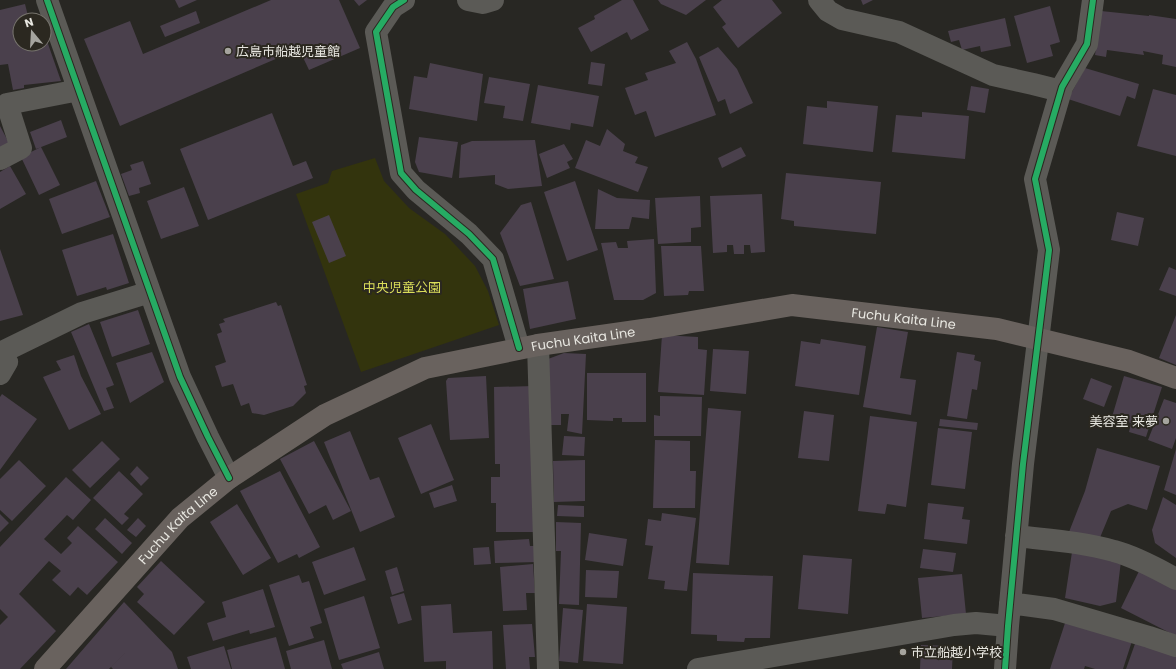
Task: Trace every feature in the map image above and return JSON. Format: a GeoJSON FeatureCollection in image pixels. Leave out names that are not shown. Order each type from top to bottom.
{"type":"FeatureCollection","features":[{"type":"Feature","properties":{"kind":"main road","name":"Fuchu Kaita Line"},"geometry":{"type":"LineString","coordinates":[[45,669],[180,518],[229,478],[324,415],[425,368],[529,347],[650,330],[792,305],[997,329],[1129,361],[1176,378]]}},
{"type":"Feature","properties":{"kind":"street"},"geometry":{"type":"LineString","coordinates":[[47,0],[180,377],[229,478]]}},
{"type":"Feature","properties":{"kind":"street"},"geometry":{"type":"LineString","coordinates":[[404,0],[393,7],[376,32],[401,173],[416,190],[469,234],[493,259],[529,347],[548,669]]}},
{"type":"Feature","properties":{"kind":"street"},"geometry":{"type":"LineString","coordinates":[[468,0],[483,4],[494,0]]}},
{"type":"Feature","properties":{"kind":"street"},"geometry":{"type":"LineString","coordinates":[[819,0],[828,11],[842,19],[899,32],[993,75],[1061,91]]}},
{"type":"Feature","properties":{"kind":"street"},"geometry":{"type":"LineString","coordinates":[[1005,669],[1016,536],[1049,250],[1035,179],[1062,87],[1087,44],[1093,0]]}},
{"type":"Feature","properties":{"kind":"street"},"geometry":{"type":"LineString","coordinates":[[0,159],[21,148],[7,104],[79,90]]}},
{"type":"Feature","properties":{"kind":"street"},"geometry":{"type":"LineString","coordinates":[[0,374],[7,362],[0,353],[82,313],[150,292]]}},
{"type":"Feature","properties":{"kind":"street"},"geometry":{"type":"LineString","coordinates":[[1016,536],[1065,541],[1115,551],[1176,579]]}},
{"type":"Feature","properties":{"kind":"street"},"geometry":{"type":"LineString","coordinates":[[1010,603],[1054,608],[1176,646]]}},
{"type":"Feature","properties":{"kind":"street"},"geometry":{"type":"LineString","coordinates":[[698,669],[954,625],[976,623],[1008,626]]}},
{"type":"Feature","properties":{"kind":"green space","name":"中央児童公園"},"geometry":{"type":"Polygon","coordinates":[[[375,158],[384,181],[409,208],[445,234],[475,266],[488,291],[499,325],[361,372],[296,194],[328,183],[332,171],[375,158]]]}},
{"type":"Feature","properties":{"kind":"building"},"geometry":{"type":"Polygon","coordinates":[[[175,0],[197,0],[179,8],[175,0]]]}},
{"type":"Feature","properties":{"kind":"building"},"geometry":{"type":"Polygon","coordinates":[[[271,0],[339,0],[360,48],[309,70],[299,49],[120,126],[84,39],[130,21],[143,54],[271,0]]]}},
{"type":"Feature","properties":{"kind":"building"},"geometry":{"type":"Polygon","coordinates":[[[354,0],[367,0],[359,6],[354,0]]]}},
{"type":"Feature","properties":{"kind":"building"},"geometry":{"type":"Polygon","coordinates":[[[622,0],[633,0],[649,30],[631,40],[627,32],[591,52],[578,28],[595,19],[594,16],[622,0]]]}},
{"type":"Feature","properties":{"kind":"building"},"geometry":{"type":"Polygon","coordinates":[[[658,0],[706,0],[686,15],[661,4],[658,0]]]}},
{"type":"Feature","properties":{"kind":"building"},"geometry":{"type":"Polygon","coordinates":[[[722,0],[772,0],[782,13],[738,48],[722,27],[726,24],[713,7],[722,0]]]}},
{"type":"Feature","properties":{"kind":"building"},"geometry":{"type":"Polygon","coordinates":[[[861,0],[873,0],[863,5],[861,0]]]}},
{"type":"Feature","properties":{"kind":"building"},"geometry":{"type":"Polygon","coordinates":[[[25,4],[27,12],[12,12],[12,52],[51,52],[61,81],[24,85],[24,88],[13,90],[8,64],[0,65],[0,10],[25,4]]]}},
{"type":"Feature","properties":{"kind":"building"},"geometry":{"type":"Polygon","coordinates":[[[1050,6],[1060,42],[1050,45],[1053,56],[1027,63],[1014,16],[1050,6]]]}},
{"type":"Feature","properties":{"kind":"building"},"geometry":{"type":"Polygon","coordinates":[[[196,11],[200,23],[165,37],[160,26],[196,11]]]}},
{"type":"Feature","properties":{"kind":"building"},"geometry":{"type":"Polygon","coordinates":[[[1101,11],[1176,19],[1176,67],[1162,64],[1163,55],[1143,51],[1144,55],[1107,50],[1106,57],[1095,55],[1101,11]]]}},
{"type":"Feature","properties":{"kind":"building"},"geometry":{"type":"Polygon","coordinates":[[[1005,18],[1011,46],[981,52],[980,46],[962,50],[959,40],[951,42],[948,31],[1005,18]]]}},
{"type":"Feature","properties":{"kind":"building"},"geometry":{"type":"Polygon","coordinates":[[[687,42],[696,59],[716,115],[655,137],[646,111],[635,115],[625,88],[648,80],[645,73],[676,63],[669,51],[687,42]]]}},
{"type":"Feature","properties":{"kind":"building"},"geometry":{"type":"Polygon","coordinates":[[[718,47],[737,69],[753,103],[730,114],[725,99],[718,102],[699,57],[718,47]]]}},
{"type":"Feature","properties":{"kind":"building"},"geometry":{"type":"Polygon","coordinates":[[[591,62],[605,64],[602,86],[588,84],[591,62]]]}},
{"type":"Feature","properties":{"kind":"building"},"geometry":{"type":"Polygon","coordinates":[[[430,63],[483,74],[477,121],[409,109],[414,76],[427,78],[430,63]]]}},
{"type":"Feature","properties":{"kind":"building"},"geometry":{"type":"Polygon","coordinates":[[[1085,68],[1139,84],[1135,99],[1127,96],[1120,116],[1068,99],[1085,68]]]}},
{"type":"Feature","properties":{"kind":"building"},"geometry":{"type":"Polygon","coordinates":[[[489,77],[530,84],[523,121],[503,118],[505,106],[484,103],[489,77]]]}},
{"type":"Feature","properties":{"kind":"building"},"geometry":{"type":"Polygon","coordinates":[[[538,85],[599,96],[593,127],[571,123],[570,130],[531,123],[538,85]]]}},
{"type":"Feature","properties":{"kind":"building"},"geometry":{"type":"Polygon","coordinates":[[[971,86],[989,89],[985,113],[967,110],[971,86]]]}},
{"type":"Feature","properties":{"kind":"building"},"geometry":{"type":"Polygon","coordinates":[[[1153,89],[1176,95],[1176,156],[1137,146],[1153,89]]]}},
{"type":"Feature","properties":{"kind":"building"},"geometry":{"type":"Polygon","coordinates":[[[827,101],[878,106],[873,152],[803,144],[807,106],[827,108],[827,101]]]}},
{"type":"Feature","properties":{"kind":"building"},"geometry":{"type":"Polygon","coordinates":[[[922,112],[969,116],[965,159],[892,152],[896,115],[922,117],[922,112]]]}},
{"type":"Feature","properties":{"kind":"building"},"geometry":{"type":"Polygon","coordinates":[[[272,113],[293,166],[306,161],[313,178],[208,220],[180,149],[272,113]]]}},
{"type":"Feature","properties":{"kind":"building"},"geometry":{"type":"Polygon","coordinates":[[[61,120],[67,137],[36,149],[30,132],[61,120]]]}},
{"type":"Feature","properties":{"kind":"building"},"geometry":{"type":"Polygon","coordinates":[[[0,126],[9,143],[0,148],[0,126]]]}},
{"type":"Feature","properties":{"kind":"building"},"geometry":{"type":"Polygon","coordinates":[[[607,129],[625,144],[623,151],[638,157],[635,163],[648,167],[638,192],[575,168],[586,140],[600,146],[607,129]]]}},
{"type":"Feature","properties":{"kind":"building"},"geometry":{"type":"Polygon","coordinates":[[[419,137],[458,142],[452,178],[419,172],[415,162],[419,137]]]}},
{"type":"Feature","properties":{"kind":"building"},"geometry":{"type":"Polygon","coordinates":[[[535,140],[542,186],[508,189],[495,184],[495,175],[459,178],[461,145],[472,141],[535,140]]]}},
{"type":"Feature","properties":{"kind":"building"},"geometry":{"type":"Polygon","coordinates":[[[564,144],[573,159],[567,162],[570,168],[547,178],[539,154],[564,144]]]}},
{"type":"Feature","properties":{"kind":"building"},"geometry":{"type":"Polygon","coordinates":[[[41,147],[60,185],[39,195],[21,157],[41,147]]]}},
{"type":"Feature","properties":{"kind":"building"},"geometry":{"type":"Polygon","coordinates":[[[741,147],[746,156],[722,168],[718,158],[741,147]]]}},
{"type":"Feature","properties":{"kind":"building"},"geometry":{"type":"Polygon","coordinates":[[[143,161],[151,184],[139,188],[140,193],[129,196],[121,174],[132,170],[130,165],[143,161]]]}},
{"type":"Feature","properties":{"kind":"building"},"geometry":{"type":"Polygon","coordinates":[[[10,166],[26,194],[0,209],[0,172],[10,166]]]}},
{"type":"Feature","properties":{"kind":"building"},"geometry":{"type":"Polygon","coordinates":[[[786,173],[881,182],[876,234],[794,226],[794,221],[781,219],[786,173]]]}},
{"type":"Feature","properties":{"kind":"building"},"geometry":{"type":"Polygon","coordinates":[[[96,181],[110,217],[62,234],[49,199],[96,181]]]}},
{"type":"Feature","properties":{"kind":"building"},"geometry":{"type":"Polygon","coordinates":[[[575,181],[598,250],[567,261],[544,192],[575,181]]]}},
{"type":"Feature","properties":{"kind":"building"},"geometry":{"type":"Polygon","coordinates":[[[184,187],[199,226],[161,239],[147,201],[184,187]]]}},
{"type":"Feature","properties":{"kind":"building"},"geometry":{"type":"Polygon","coordinates":[[[598,189],[617,198],[650,200],[649,219],[632,217],[629,229],[595,229],[598,189]]]}},
{"type":"Feature","properties":{"kind":"building"},"geometry":{"type":"Polygon","coordinates":[[[762,194],[765,252],[751,253],[750,245],[744,245],[744,254],[734,254],[733,245],[727,245],[727,252],[713,253],[710,196],[762,194]]]}},
{"type":"Feature","properties":{"kind":"building"},"geometry":{"type":"Polygon","coordinates":[[[700,196],[701,227],[691,228],[691,242],[658,244],[655,198],[700,196]]]}},
{"type":"Feature","properties":{"kind":"building"},"geometry":{"type":"Polygon","coordinates":[[[531,202],[554,279],[520,286],[500,233],[521,205],[531,202]]]}},
{"type":"Feature","properties":{"kind":"building"},"geometry":{"type":"Polygon","coordinates":[[[1117,212],[1144,218],[1138,246],[1111,240],[1117,212]]]}},
{"type":"Feature","properties":{"kind":"building"},"geometry":{"type":"Polygon","coordinates":[[[329,215],[346,256],[329,263],[312,222],[329,215]]]}},
{"type":"Feature","properties":{"kind":"building"},"geometry":{"type":"Polygon","coordinates":[[[113,234],[129,283],[107,290],[106,287],[77,296],[62,250],[113,234]]]}},
{"type":"Feature","properties":{"kind":"building"},"geometry":{"type":"Polygon","coordinates":[[[654,239],[656,293],[643,300],[614,300],[601,243],[616,242],[618,248],[628,248],[627,241],[654,239]]]}},
{"type":"Feature","properties":{"kind":"building"},"geometry":{"type":"Polygon","coordinates":[[[661,246],[701,246],[704,291],[689,291],[688,295],[664,296],[661,246]]]}},
{"type":"Feature","properties":{"kind":"building"},"geometry":{"type":"Polygon","coordinates":[[[0,249],[23,315],[0,321],[0,249]]]}},
{"type":"Feature","properties":{"kind":"building"},"geometry":{"type":"Polygon","coordinates":[[[1169,267],[1176,270],[1176,296],[1159,290],[1169,267]]]}},
{"type":"Feature","properties":{"kind":"building"},"geometry":{"type":"Polygon","coordinates":[[[568,281],[576,319],[530,329],[523,289],[568,281]]]}},
{"type":"Feature","properties":{"kind":"building"},"geometry":{"type":"Polygon","coordinates":[[[276,302],[278,306],[281,305],[307,385],[304,386],[306,393],[293,406],[264,415],[252,413],[249,403],[241,406],[233,384],[222,387],[215,366],[226,362],[217,334],[222,332],[219,324],[225,322],[223,319],[276,302]]]}},
{"type":"Feature","properties":{"kind":"building"},"geometry":{"type":"Polygon","coordinates":[[[138,310],[150,344],[112,357],[100,322],[138,310]]]}},
{"type":"Feature","properties":{"kind":"building"},"geometry":{"type":"Polygon","coordinates":[[[1176,315],[1176,365],[1159,358],[1176,315]]]}},
{"type":"Feature","properties":{"kind":"building"},"geometry":{"type":"Polygon","coordinates":[[[89,324],[114,385],[106,388],[114,408],[104,411],[71,332],[89,324]]]}},
{"type":"Feature","properties":{"kind":"building"},"geometry":{"type":"Polygon","coordinates":[[[877,327],[908,332],[900,378],[916,380],[911,415],[863,407],[877,327]]]}},
{"type":"Feature","properties":{"kind":"building"},"geometry":{"type":"Polygon","coordinates":[[[662,335],[698,337],[698,349],[707,350],[704,395],[658,392],[662,335]]]}},
{"type":"Feature","properties":{"kind":"building"},"geometry":{"type":"Polygon","coordinates":[[[821,339],[866,346],[859,395],[795,386],[801,341],[820,344],[821,339]]]}},
{"type":"Feature","properties":{"kind":"building"},"geometry":{"type":"Polygon","coordinates":[[[713,349],[749,351],[746,394],[710,391],[713,349]]]}},
{"type":"Feature","properties":{"kind":"building"},"geometry":{"type":"Polygon","coordinates":[[[152,352],[164,382],[130,403],[116,363],[152,352]]]}},
{"type":"Feature","properties":{"kind":"building"},"geometry":{"type":"Polygon","coordinates":[[[957,352],[975,355],[974,360],[981,362],[977,390],[972,389],[967,419],[947,416],[957,352]]]}},
{"type":"Feature","properties":{"kind":"building"},"geometry":{"type":"Polygon","coordinates":[[[564,353],[586,354],[582,434],[567,431],[569,414],[561,414],[561,425],[549,425],[548,359],[564,353]]]}},
{"type":"Feature","properties":{"kind":"building"},"geometry":{"type":"Polygon","coordinates":[[[74,355],[81,376],[101,414],[69,430],[43,377],[61,370],[56,361],[74,355]]]}},
{"type":"Feature","properties":{"kind":"building"},"geometry":{"type":"Polygon","coordinates":[[[587,373],[646,373],[646,422],[622,422],[622,418],[613,418],[613,421],[587,420],[587,373]]]}},
{"type":"Feature","properties":{"kind":"building"},"geometry":{"type":"Polygon","coordinates":[[[486,376],[489,438],[450,440],[446,381],[448,378],[486,376]]]}},
{"type":"Feature","properties":{"kind":"building"},"geometry":{"type":"Polygon","coordinates":[[[1124,376],[1162,387],[1146,437],[1129,432],[1131,423],[1112,417],[1124,376]]]}},
{"type":"Feature","properties":{"kind":"building"},"geometry":{"type":"Polygon","coordinates":[[[1091,378],[1112,386],[1104,407],[1083,399],[1091,378]]]}},
{"type":"Feature","properties":{"kind":"building"},"geometry":{"type":"Polygon","coordinates":[[[534,386],[535,532],[496,532],[496,503],[491,503],[491,477],[500,477],[500,464],[495,464],[494,387],[534,386]]]}},
{"type":"Feature","properties":{"kind":"building"},"geometry":{"type":"Polygon","coordinates":[[[2,394],[37,419],[0,470],[0,397],[2,394]]]}},
{"type":"Feature","properties":{"kind":"building"},"geometry":{"type":"Polygon","coordinates":[[[660,396],[702,397],[701,436],[654,436],[654,415],[660,416],[660,396]]]}},
{"type":"Feature","properties":{"kind":"building","name":"美容室 来夢"},"geometry":{"type":"Polygon","coordinates":[[[1164,399],[1176,403],[1176,438],[1172,449],[1148,440],[1164,399]]]}},
{"type":"Feature","properties":{"kind":"building"},"geometry":{"type":"Polygon","coordinates":[[[708,408],[741,411],[729,565],[696,563],[708,408]]]}},
{"type":"Feature","properties":{"kind":"building"},"geometry":{"type":"Polygon","coordinates":[[[804,411],[834,415],[829,461],[798,458],[804,411]]]}},
{"type":"Feature","properties":{"kind":"building"},"geometry":{"type":"Polygon","coordinates":[[[870,416],[917,422],[906,507],[887,504],[885,514],[858,511],[870,416]]]}},
{"type":"Feature","properties":{"kind":"building"},"geometry":{"type":"Polygon","coordinates":[[[940,419],[978,423],[977,430],[939,426],[940,419]]]}},
{"type":"Feature","properties":{"kind":"building"},"geometry":{"type":"Polygon","coordinates":[[[431,424],[454,480],[421,494],[398,438],[431,424]]]}},
{"type":"Feature","properties":{"kind":"building"},"geometry":{"type":"Polygon","coordinates":[[[938,428],[972,432],[965,489],[931,485],[938,428]]]}},
{"type":"Feature","properties":{"kind":"building"},"geometry":{"type":"Polygon","coordinates":[[[350,431],[370,480],[379,477],[395,517],[360,532],[324,442],[350,431]]]}},
{"type":"Feature","properties":{"kind":"building"},"geometry":{"type":"Polygon","coordinates":[[[564,436],[585,437],[584,456],[562,455],[564,436]]]}},
{"type":"Feature","properties":{"kind":"building"},"geometry":{"type":"Polygon","coordinates":[[[655,440],[690,441],[690,471],[696,471],[695,508],[653,508],[655,440]]]}},
{"type":"Feature","properties":{"kind":"building"},"geometry":{"type":"Polygon","coordinates":[[[102,441],[120,459],[90,488],[72,470],[102,441]]]}},
{"type":"Feature","properties":{"kind":"building"},"geometry":{"type":"Polygon","coordinates":[[[314,441],[351,511],[333,520],[326,505],[309,514],[280,459],[314,441]]]}},
{"type":"Feature","properties":{"kind":"building"},"geometry":{"type":"Polygon","coordinates":[[[1097,448],[1160,466],[1147,510],[1128,504],[1111,511],[1099,540],[1069,532],[1085,491],[1097,448]]]}},
{"type":"Feature","properties":{"kind":"building"},"geometry":{"type":"Polygon","coordinates":[[[1176,449],[1176,495],[1164,490],[1176,449]]]}},
{"type":"Feature","properties":{"kind":"building"},"geometry":{"type":"Polygon","coordinates":[[[19,460],[46,486],[12,521],[0,510],[0,479],[19,460]]]}},
{"type":"Feature","properties":{"kind":"building"},"geometry":{"type":"Polygon","coordinates":[[[585,460],[585,501],[554,502],[553,461],[585,460]]]}},
{"type":"Feature","properties":{"kind":"building"},"geometry":{"type":"Polygon","coordinates":[[[137,466],[149,478],[141,486],[130,474],[137,466]]]}},
{"type":"Feature","properties":{"kind":"building"},"geometry":{"type":"Polygon","coordinates":[[[119,471],[143,494],[124,514],[129,518],[122,525],[93,498],[119,471]]]}},
{"type":"Feature","properties":{"kind":"building"},"geometry":{"type":"Polygon","coordinates":[[[280,471],[320,547],[299,558],[297,554],[278,563],[240,491],[280,471]]]}},
{"type":"Feature","properties":{"kind":"building"},"geometry":{"type":"Polygon","coordinates":[[[66,477],[91,500],[73,520],[67,515],[44,539],[61,554],[72,543],[67,538],[78,526],[118,562],[87,595],[78,587],[70,596],[52,580],[61,571],[49,561],[19,594],[56,631],[20,669],[0,669],[0,625],[8,617],[0,609],[0,547],[66,477]]]}},
{"type":"Feature","properties":{"kind":"building"},"geometry":{"type":"Polygon","coordinates":[[[452,485],[457,501],[434,508],[429,493],[452,485]]]}},
{"type":"Feature","properties":{"kind":"building"},"geometry":{"type":"Polygon","coordinates":[[[1163,497],[1176,505],[1176,558],[1155,543],[1152,530],[1163,497]]]}},
{"type":"Feature","properties":{"kind":"building"},"geometry":{"type":"Polygon","coordinates":[[[928,503],[964,507],[962,519],[970,520],[967,544],[924,539],[928,503]]]}},
{"type":"Feature","properties":{"kind":"building"},"geometry":{"type":"Polygon","coordinates":[[[237,504],[271,558],[243,575],[210,522],[237,504]]]}},
{"type":"Feature","properties":{"kind":"building"},"geometry":{"type":"Polygon","coordinates":[[[558,505],[584,506],[584,517],[557,516],[558,505]]]}},
{"type":"Feature","properties":{"kind":"building"},"geometry":{"type":"Polygon","coordinates":[[[662,513],[696,518],[687,591],[664,589],[665,581],[648,579],[653,546],[645,545],[648,519],[661,521],[662,513]]]}},
{"type":"Feature","properties":{"kind":"building"},"geometry":{"type":"Polygon","coordinates":[[[0,514],[9,523],[0,532],[0,514]]]}},
{"type":"Feature","properties":{"kind":"building"},"geometry":{"type":"Polygon","coordinates":[[[105,518],[132,543],[122,554],[95,529],[105,518]]]}},
{"type":"Feature","properties":{"kind":"building"},"geometry":{"type":"Polygon","coordinates":[[[138,518],[146,526],[136,537],[127,530],[138,518]]]}},
{"type":"Feature","properties":{"kind":"building"},"geometry":{"type":"Polygon","coordinates":[[[556,522],[581,523],[579,605],[559,604],[561,551],[556,551],[556,522]]]}},
{"type":"Feature","properties":{"kind":"building"},"geometry":{"type":"Polygon","coordinates":[[[589,533],[627,539],[623,566],[585,560],[589,533]]]}},
{"type":"Feature","properties":{"kind":"building"},"geometry":{"type":"Polygon","coordinates":[[[529,539],[530,546],[537,546],[537,562],[495,563],[494,541],[529,539]]]}},
{"type":"Feature","properties":{"kind":"building"},"geometry":{"type":"Polygon","coordinates":[[[354,547],[366,580],[324,595],[312,562],[354,547]]]}},
{"type":"Feature","properties":{"kind":"building"},"geometry":{"type":"Polygon","coordinates":[[[489,547],[491,564],[474,565],[473,548],[489,547]]]}},
{"type":"Feature","properties":{"kind":"building"},"geometry":{"type":"Polygon","coordinates":[[[923,549],[956,553],[953,572],[920,568],[923,549]]]}},
{"type":"Feature","properties":{"kind":"building"},"geometry":{"type":"Polygon","coordinates":[[[1072,552],[1121,561],[1116,602],[1100,606],[1065,598],[1072,552]]]}},
{"type":"Feature","properties":{"kind":"building"},"geometry":{"type":"Polygon","coordinates":[[[803,555],[852,559],[848,614],[798,609],[803,555]]]}},
{"type":"Feature","properties":{"kind":"building"},"geometry":{"type":"Polygon","coordinates":[[[161,561],[205,602],[174,635],[137,602],[144,594],[137,587],[161,561]]]}},
{"type":"Feature","properties":{"kind":"building"},"geometry":{"type":"Polygon","coordinates":[[[533,564],[535,593],[526,593],[527,610],[503,611],[500,567],[533,564]]]}},
{"type":"Feature","properties":{"kind":"building"},"geometry":{"type":"Polygon","coordinates":[[[397,567],[404,591],[392,595],[385,571],[397,567]]]}},
{"type":"Feature","properties":{"kind":"building"},"geometry":{"type":"Polygon","coordinates":[[[1140,569],[1176,587],[1176,636],[1121,608],[1140,569]]]}},
{"type":"Feature","properties":{"kind":"building"},"geometry":{"type":"Polygon","coordinates":[[[586,570],[619,571],[617,598],[585,597],[586,570]]]}},
{"type":"Feature","properties":{"kind":"building"},"geometry":{"type":"Polygon","coordinates":[[[693,573],[773,576],[770,638],[745,638],[744,642],[717,641],[717,635],[691,634],[693,573]]]}},
{"type":"Feature","properties":{"kind":"building"},"geometry":{"type":"Polygon","coordinates":[[[962,574],[966,614],[922,618],[918,578],[962,574]]]}},
{"type":"Feature","properties":{"kind":"building"},"geometry":{"type":"Polygon","coordinates":[[[299,575],[302,583],[309,581],[322,623],[310,627],[314,638],[289,646],[269,585],[299,575]]]}},
{"type":"Feature","properties":{"kind":"building"},"geometry":{"type":"Polygon","coordinates":[[[263,589],[275,627],[250,634],[249,630],[213,641],[207,623],[226,617],[222,602],[263,589]]]}},
{"type":"Feature","properties":{"kind":"building"},"geometry":{"type":"Polygon","coordinates":[[[404,593],[412,620],[398,624],[390,597],[404,593]]]}},
{"type":"Feature","properties":{"kind":"building"},"geometry":{"type":"Polygon","coordinates":[[[364,596],[380,648],[339,660],[324,609],[364,596]]]}},
{"type":"Feature","properties":{"kind":"building"},"geometry":{"type":"Polygon","coordinates":[[[124,602],[172,652],[178,669],[113,669],[111,667],[109,669],[66,669],[124,602]]]}},
{"type":"Feature","properties":{"kind":"building"},"geometry":{"type":"Polygon","coordinates":[[[451,604],[453,633],[492,631],[493,669],[446,669],[446,661],[424,662],[421,606],[451,604]]]}},
{"type":"Feature","properties":{"kind":"building"},"geometry":{"type":"Polygon","coordinates":[[[587,604],[627,607],[623,664],[583,661],[587,604]]]}},
{"type":"Feature","properties":{"kind":"building"},"geometry":{"type":"Polygon","coordinates":[[[563,608],[583,610],[578,663],[559,661],[563,608]]]}},
{"type":"Feature","properties":{"kind":"building"},"geometry":{"type":"Polygon","coordinates":[[[1066,620],[1132,641],[1123,669],[1095,669],[1085,666],[1084,669],[1050,669],[1066,620]]]}},
{"type":"Feature","properties":{"kind":"building"},"geometry":{"type":"Polygon","coordinates":[[[532,624],[535,657],[529,657],[530,669],[506,669],[503,625],[532,624]]]}},
{"type":"Feature","properties":{"kind":"building"},"geometry":{"type":"Polygon","coordinates":[[[276,637],[285,669],[232,669],[227,650],[276,637]]]}},
{"type":"Feature","properties":{"kind":"building"},"geometry":{"type":"Polygon","coordinates":[[[324,640],[332,669],[291,669],[286,651],[324,640]]]}},
{"type":"Feature","properties":{"kind":"building"},"geometry":{"type":"Polygon","coordinates":[[[1136,641],[1176,655],[1176,669],[1126,669],[1136,641]]]}},
{"type":"Feature","properties":{"kind":"building"},"geometry":{"type":"Polygon","coordinates":[[[921,645],[953,646],[952,669],[920,669],[921,645]]]}},
{"type":"Feature","properties":{"kind":"building"},"geometry":{"type":"Polygon","coordinates":[[[224,646],[231,669],[191,669],[187,657],[224,646]]]}},
{"type":"Feature","properties":{"kind":"building"},"geometry":{"type":"Polygon","coordinates":[[[379,652],[384,669],[343,669],[341,664],[379,652]]]}},
{"type":"Feature","properties":{"kind":"cycle path"},"geometry":{"type":"LineString","coordinates":[[47,0],[180,377],[229,478]]}},
{"type":"Feature","properties":{"kind":"cycle path"},"geometry":{"type":"LineString","coordinates":[[404,0],[393,7],[376,32],[401,173],[416,190],[469,234],[493,259],[519,348]]}},
{"type":"Feature","properties":{"kind":"cycle path"},"geometry":{"type":"LineString","coordinates":[[1005,669],[1023,464],[1049,250],[1035,179],[1062,87],[1087,44],[1093,0]]}},
{"type":"Feature","properties":{"kind":"place","name":"広島市船越児童館"},"geometry":{"type":"Point","coordinates":[228,51]}},
{"type":"Feature","properties":{"kind":"place","name":"美容室 来夢"},"geometry":{"type":"Point","coordinates":[1166,421]}},
{"type":"Feature","properties":{"kind":"place","name":"市立船越小学校"},"geometry":{"type":"Point","coordinates":[903,652]}}]}
